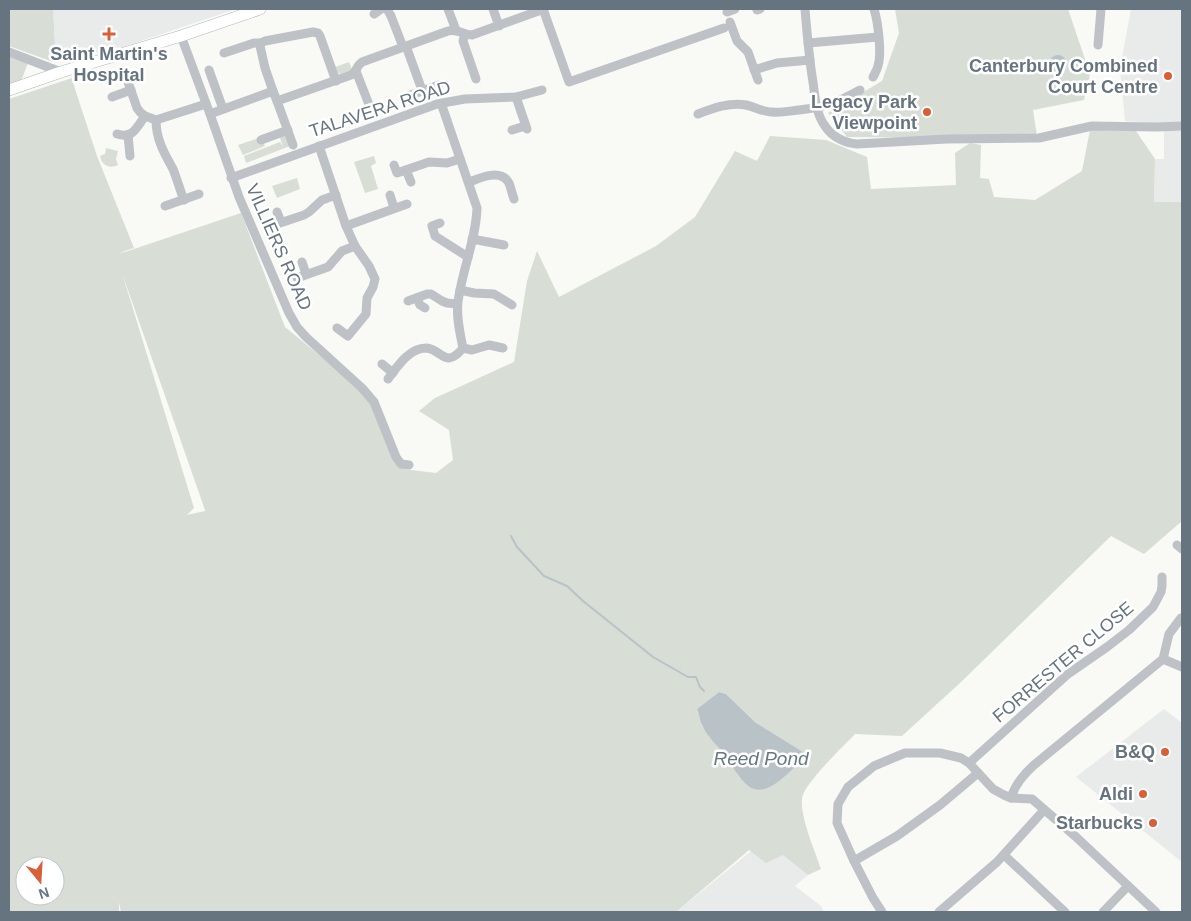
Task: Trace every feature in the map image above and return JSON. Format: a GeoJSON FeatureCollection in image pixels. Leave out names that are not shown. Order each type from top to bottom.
{"type":"FeatureCollection","features":[{"type":"Feature","properties":{"kind":"main road"},"geometry":{"type":"LineString","coordinates":[[9,90],[260,9]]}},
{"type":"Feature","properties":{"kind":"street"},"geometry":{"type":"LineString","coordinates":[[387,9],[405,46],[422,90]]}},
{"type":"Feature","properties":{"kind":"street"},"geometry":{"type":"LineString","coordinates":[[448,9],[456,30]]}},
{"type":"Feature","properties":{"kind":"street"},"geometry":{"type":"LineString","coordinates":[[493,9],[499,26]]}},
{"type":"Feature","properties":{"kind":"street"},"geometry":{"type":"LineString","coordinates":[[277,101],[351,76],[362,62],[405,46],[452,30],[465,34],[476,34],[543,9],[569,82],[727,25],[737,41],[748,52],[758,80]]}},
{"type":"Feature","properties":{"kind":"street"},"geometry":{"type":"LineString","coordinates":[[805,9],[817,108],[824,126],[840,140],[857,144],[1040,138],[1092,126],[1182,126]]}},
{"type":"Feature","properties":{"kind":"street"},"geometry":{"type":"LineString","coordinates":[[873,77],[879,59],[877,22],[874,9]]}},
{"type":"Feature","properties":{"kind":"street"},"geometry":{"type":"LineString","coordinates":[[1098,45],[1101,9]]}},
{"type":"Feature","properties":{"kind":"street"},"geometry":{"type":"LineString","coordinates":[[224,53],[254,43],[313,32],[318,33],[336,81]]}},
{"type":"Feature","properties":{"kind":"street"},"geometry":{"type":"LineString","coordinates":[[465,34],[463,41],[476,79]]}},
{"type":"Feature","properties":{"kind":"street","name":"VILLIERS ROAD"},"geometry":{"type":"LineString","coordinates":[[181,36],[238,197],[289,313],[297,327],[306,337],[370,396],[396,457],[401,464],[409,465]]}},
{"type":"Feature","properties":{"kind":"street"},"geometry":{"type":"LineString","coordinates":[[808,43],[878,37]]}},
{"type":"Feature","properties":{"kind":"street"},"geometry":{"type":"LineString","coordinates":[[261,43],[265,66],[293,145]]}},
{"type":"Feature","properties":{"kind":"street"},"geometry":{"type":"LineString","coordinates":[[9,52],[61,72]]}},
{"type":"Feature","properties":{"kind":"street"},"geometry":{"type":"LineString","coordinates":[[754,70],[777,63],[810,60]]}},
{"type":"Feature","properties":{"kind":"street"},"geometry":{"type":"LineString","coordinates":[[32,61],[37,80]]}},
{"type":"Feature","properties":{"kind":"street"},"geometry":{"type":"LineString","coordinates":[[209,70],[223,109]]}},
{"type":"Feature","properties":{"kind":"street"},"geometry":{"type":"LineString","coordinates":[[356,72],[373,115]]}},
{"type":"Feature","properties":{"kind":"street"},"geometry":{"type":"LineString","coordinates":[[127,79],[137,108],[145,116],[156,120],[206,104]]}},
{"type":"Feature","properties":{"kind":"street"},"geometry":{"type":"LineString","coordinates":[[405,97],[439,84]]}},
{"type":"Feature","properties":{"kind":"street"},"geometry":{"type":"LineString","coordinates":[[112,97],[130,90]]}},
{"type":"Feature","properties":{"kind":"street","name":"TALAVERA ROAD"},"geometry":{"type":"LineString","coordinates":[[231,178],[441,103],[465,99],[516,97],[542,90]]}},
{"type":"Feature","properties":{"kind":"street"},"geometry":{"type":"LineString","coordinates":[[698,114],[733,105],[746,105],[762,111],[772,112],[817,108],[840,101],[860,90]]}},
{"type":"Feature","properties":{"kind":"street"},"geometry":{"type":"LineString","coordinates":[[210,114],[273,91]]}},
{"type":"Feature","properties":{"kind":"street"},"geometry":{"type":"LineString","coordinates":[[512,130],[526,127],[516,97]]}},
{"type":"Feature","properties":{"kind":"street"},"geometry":{"type":"LineString","coordinates":[[382,364],[390,376],[409,354],[420,349],[429,348],[444,358],[449,358],[458,355],[463,348],[457,304],[477,218],[477,208],[441,103]]}},
{"type":"Feature","properties":{"kind":"street"},"geometry":{"type":"LineString","coordinates":[[128,136],[145,116]]}},
{"type":"Feature","properties":{"kind":"street"},"geometry":{"type":"LineString","coordinates":[[156,120],[161,146],[184,200]]}},
{"type":"Feature","properties":{"kind":"street"},"geometry":{"type":"LineString","coordinates":[[261,140],[288,130]]}},
{"type":"Feature","properties":{"kind":"street"},"geometry":{"type":"LineString","coordinates":[[117,134],[128,136]]}},
{"type":"Feature","properties":{"kind":"street"},"geometry":{"type":"LineString","coordinates":[[128,136],[130,156]]}},
{"type":"Feature","properties":{"kind":"street"},"geometry":{"type":"LineString","coordinates":[[318,146],[346,226],[355,246],[369,266],[375,279],[367,298],[366,314],[348,336],[337,328]]}},
{"type":"Feature","properties":{"kind":"street"},"geometry":{"type":"LineString","coordinates":[[394,165],[397,173],[429,162],[447,163],[460,159]]}},
{"type":"Feature","properties":{"kind":"street"},"geometry":{"type":"LineString","coordinates":[[406,170],[411,182]]}},
{"type":"Feature","properties":{"kind":"street"},"geometry":{"type":"LineString","coordinates":[[468,182],[490,175],[499,176],[508,182],[514,199]]}},
{"type":"Feature","properties":{"kind":"street"},"geometry":{"type":"LineString","coordinates":[[165,206],[199,194]]}},
{"type":"Feature","properties":{"kind":"street"},"geometry":{"type":"LineString","coordinates":[[277,212],[277,223],[309,212],[322,200],[336,195]]}},
{"type":"Feature","properties":{"kind":"street"},"geometry":{"type":"LineString","coordinates":[[390,195],[394,208]]}},
{"type":"Feature","properties":{"kind":"street"},"geometry":{"type":"LineString","coordinates":[[346,226],[407,204]]}},
{"type":"Feature","properties":{"kind":"street"},"geometry":{"type":"LineString","coordinates":[[440,223],[432,226],[435,236],[468,257]]}},
{"type":"Feature","properties":{"kind":"street"},"geometry":{"type":"LineString","coordinates":[[472,239],[504,245]]}},
{"type":"Feature","properties":{"kind":"street"},"geometry":{"type":"LineString","coordinates":[[297,278],[328,267],[342,251],[355,246]]}},
{"type":"Feature","properties":{"kind":"street"},"geometry":{"type":"LineString","coordinates":[[302,262],[306,274]]}},
{"type":"Feature","properties":{"kind":"street"},"geometry":{"type":"LineString","coordinates":[[460,290],[494,294],[512,305]]}},
{"type":"Feature","properties":{"kind":"street"},"geometry":{"type":"LineString","coordinates":[[425,308],[413,299],[432,294],[442,301],[457,304]]}},
{"type":"Feature","properties":{"kind":"street"},"geometry":{"type":"LineString","coordinates":[[463,348],[472,350],[490,345],[503,348]]}},
{"type":"Feature","properties":{"kind":"street","name":"FORRESTER CLOSE"},"geometry":{"type":"LineString","coordinates":[[969,763],[1068,674],[1122,635],[1153,607],[1161,592],[1162,577]]}},
{"type":"Feature","properties":{"kind":"street"},"geometry":{"type":"LineString","coordinates":[[1011,798],[1017,783],[1026,772],[1163,659],[1168,634],[1181,618]]}},
{"type":"Feature","properties":{"kind":"street"},"geometry":{"type":"LineString","coordinates":[[1163,659],[1182,667]]}},
{"type":"Feature","properties":{"kind":"street"},"geometry":{"type":"LineString","coordinates":[[882,912],[854,861],[837,823],[838,804],[848,787],[874,766],[905,753],[940,753],[954,756],[969,763],[993,789],[1011,798],[1032,799],[1075,836],[1156,912]]}},
{"type":"Feature","properties":{"kind":"street"},"geometry":{"type":"LineString","coordinates":[[854,861],[897,836],[940,805],[978,773]]}},
{"type":"Feature","properties":{"kind":"street"},"geometry":{"type":"LineString","coordinates":[[940,912],[1004,855],[1044,810]]}},
{"type":"Feature","properties":{"kind":"street"},"geometry":{"type":"LineString","coordinates":[[1004,855],[1064,912]]}},
{"type":"Feature","properties":{"kind":"street"},"geometry":{"type":"LineString","coordinates":[[1103,912],[1126,885]]}},
{"type":"Feature","properties":{"kind":"shaded area"},"geometry":{"type":"Polygon","coordinates":[[[9,9],[53,9],[56,63],[9,46],[9,9]]]}},
{"type":"Feature","properties":{"kind":"shaded area","name":"Saint Martin's Hospital"},"geometry":{"type":"Polygon","coordinates":[[[53,9],[236,9],[126,46],[56,63],[53,9]]]}},
{"type":"Feature","properties":{"kind":"shaded area"},"geometry":{"type":"Polygon","coordinates":[[[895,9],[1068,9],[1090,74],[1084,100],[1033,110],[1037,136],[997,138],[847,137],[828,113],[882,81],[899,33],[895,9]]]}},
{"type":"Feature","properties":{"kind":"shaded area"},"geometry":{"type":"Polygon","coordinates":[[[1131,9],[1182,9],[1182,202],[1154,203],[1155,159],[1164,159],[1164,124],[1125,121],[1120,68],[1131,9]]]}},
{"type":"Feature","properties":{"kind":"shaded area"},"geometry":{"type":"Polygon","coordinates":[[[9,57],[28,63],[21,81],[9,85],[9,57]]]}},
{"type":"Feature","properties":{"kind":"shaded area"},"geometry":{"type":"Polygon","coordinates":[[[349,62],[351,70],[341,74],[338,73],[335,67],[349,62]]]}},
{"type":"Feature","properties":{"kind":"shaded area"},"geometry":{"type":"Polygon","coordinates":[[[72,78],[97,156],[134,248],[119,253],[241,213],[285,327],[346,377],[371,401],[403,469],[436,473],[453,460],[449,430],[419,411],[435,398],[514,362],[527,281],[537,251],[559,297],[656,246],[695,217],[735,151],[757,161],[770,136],[826,140],[867,157],[871,189],[956,185],[955,153],[970,143],[981,145],[980,178],[989,179],[994,197],[1035,200],[1082,171],[1090,130],[1136,131],[1155,159],[1154,202],[1182,202],[1182,521],[1144,554],[1111,536],[961,682],[902,736],[855,734],[816,775],[804,792],[802,799],[803,815],[821,869],[808,875],[783,855],[766,863],[749,850],[676,912],[121,912],[119,902],[119,912],[9,912],[9,99],[72,78]],[[122,273],[194,508],[187,515],[205,510],[122,273]],[[719,692],[697,709],[702,726],[740,778],[805,754],[755,722],[726,694],[719,692]]]}},
{"type":"Feature","properties":{"kind":"shaded area"},"geometry":{"type":"Polygon","coordinates":[[[279,135],[286,136],[290,146],[246,163],[244,156],[280,142],[283,147],[279,135]]]}},
{"type":"Feature","properties":{"kind":"shaded area"},"geometry":{"type":"Polygon","coordinates":[[[259,138],[265,146],[243,155],[238,145],[259,138]]]}},
{"type":"Feature","properties":{"kind":"shaded area"},"geometry":{"type":"Polygon","coordinates":[[[106,148],[118,151],[116,159],[118,165],[109,167],[104,164],[100,156],[105,154],[106,148]]]}},
{"type":"Feature","properties":{"kind":"shaded area"},"geometry":{"type":"Polygon","coordinates":[[[374,156],[376,163],[371,166],[378,189],[365,193],[354,162],[374,156]]]}},
{"type":"Feature","properties":{"kind":"shaded area"},"geometry":{"type":"Polygon","coordinates":[[[297,178],[300,189],[277,198],[272,186],[297,178]]]}},
{"type":"Feature","properties":{"kind":"shaded area"},"geometry":{"type":"Polygon","coordinates":[[[1164,709],[1182,723],[1182,862],[1076,777],[1164,709]]]}},
{"type":"Feature","properties":{"kind":"shaded area"},"geometry":{"type":"Polygon","coordinates":[[[771,835],[808,875],[795,886],[821,906],[824,912],[676,912],[771,835]]]}},
{"type":"Feature","properties":{"kind":"water"},"geometry":{"type":"Polygon","coordinates":[[[1058,55],[1066,63],[1058,71],[1050,63],[1058,55]]]}},
{"type":"Feature","properties":{"kind":"water","name":"Reed Pond"},"geometry":{"type":"Polygon","coordinates":[[[719,692],[726,694],[755,722],[806,754],[790,772],[768,788],[754,789],[745,783],[705,731],[697,709],[719,692]]]}},
{"type":"Feature","properties":{"kind":"waterway"},"geometry":{"type":"LineString","coordinates":[[511,536],[517,547],[544,576],[567,586],[653,657],[688,677],[696,677],[704,691]]}},
{"type":"Feature","properties":{"kind":"place","name":"Saint Martin's Hospital"},"geometry":{"type":"Point","coordinates":[109,34]}},
{"type":"Feature","properties":{"kind":"place","name":"Canterbury Combined Court Centre"},"geometry":{"type":"Point","coordinates":[1168,76]}},
{"type":"Feature","properties":{"kind":"place","name":"Legacy Park Viewpoint"},"geometry":{"type":"Point","coordinates":[927,112]}},
{"type":"Feature","properties":{"kind":"place","name":"B&Q"},"geometry":{"type":"Point","coordinates":[1165,752]}},
{"type":"Feature","properties":{"kind":"place","name":"Aldi"},"geometry":{"type":"Point","coordinates":[1143,794]}},
{"type":"Feature","properties":{"kind":"place","name":"Starbucks"},"geometry":{"type":"Point","coordinates":[1153,823]}}]}
